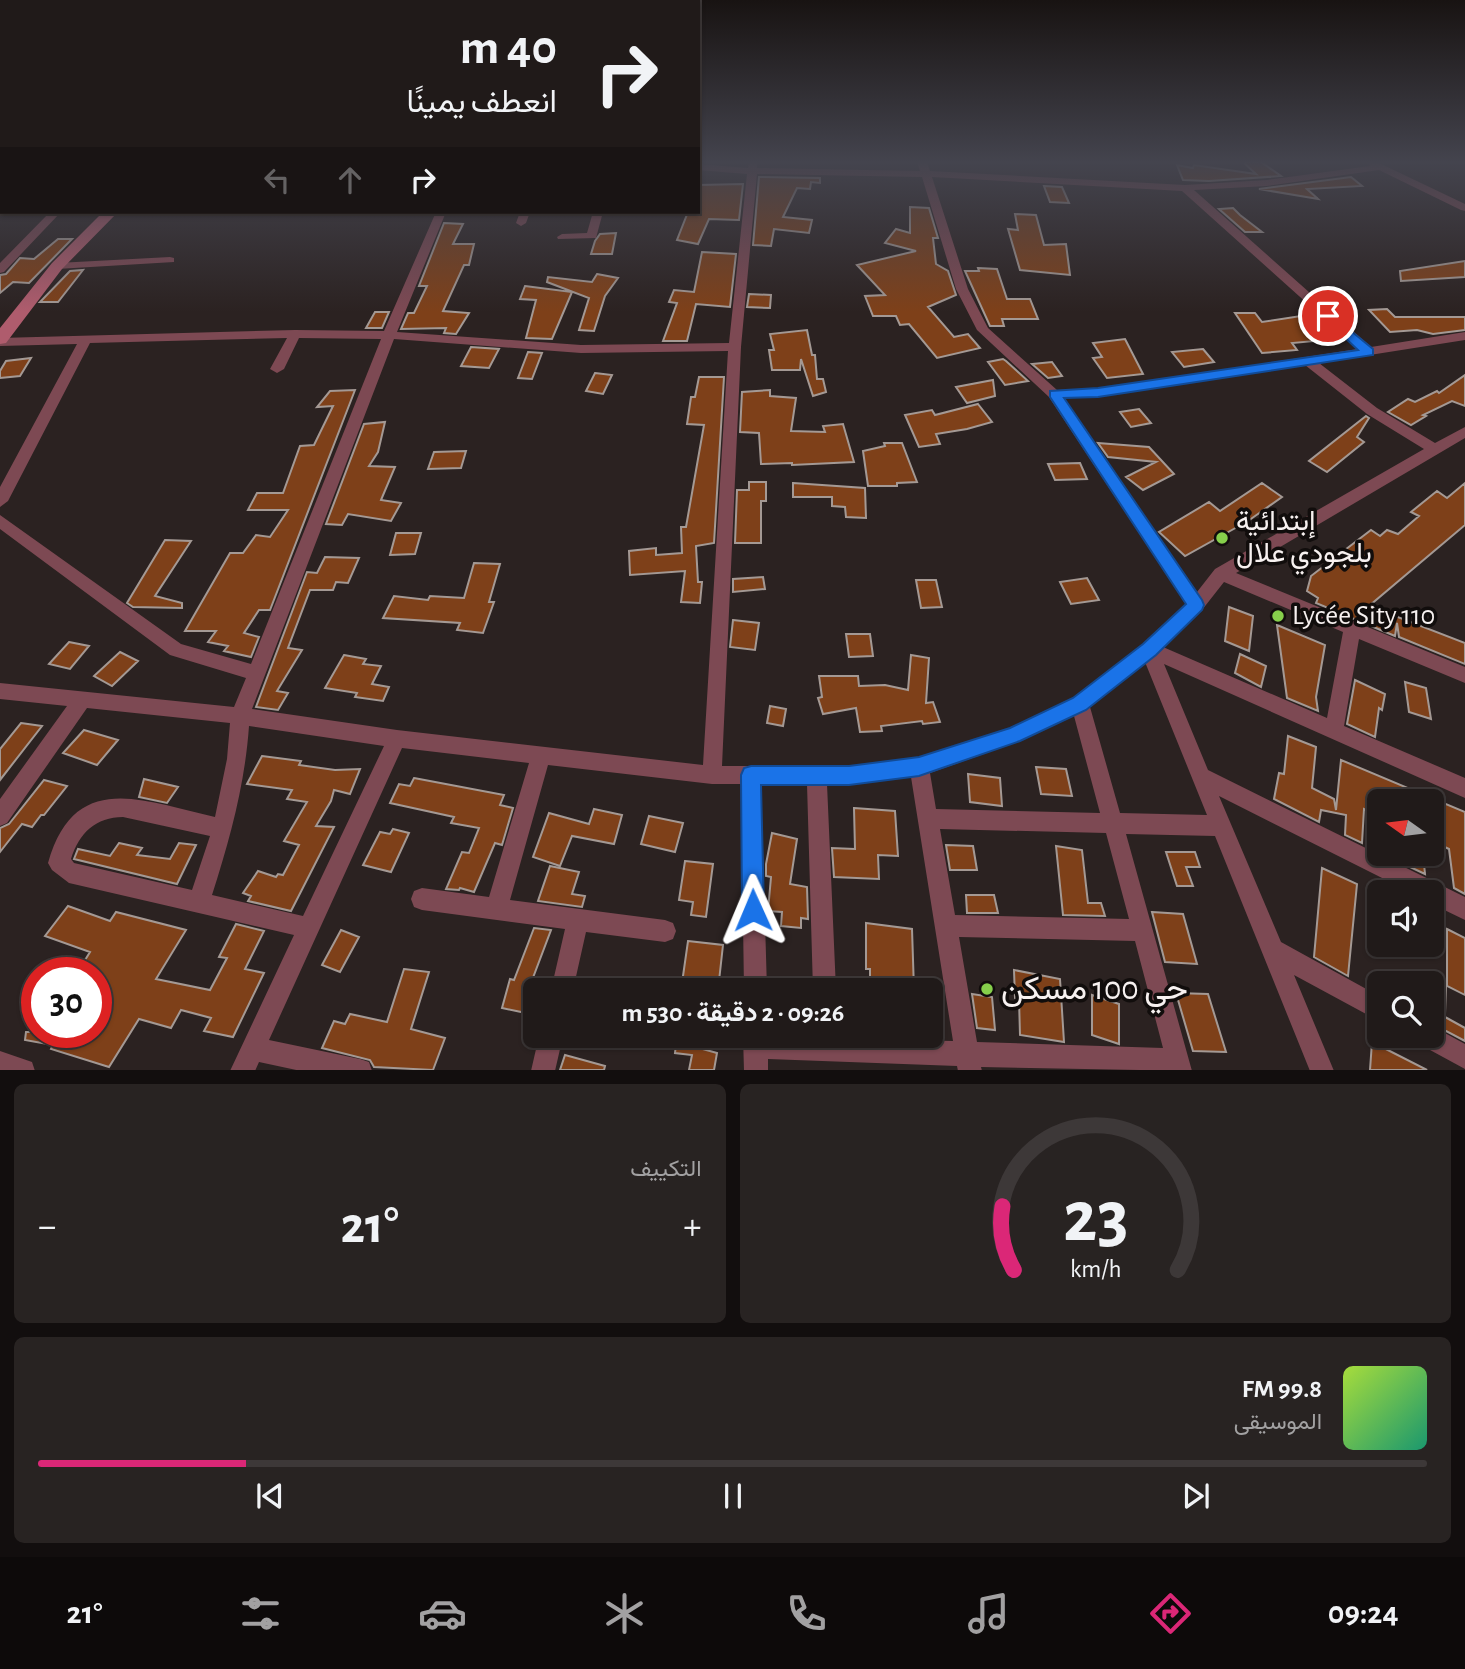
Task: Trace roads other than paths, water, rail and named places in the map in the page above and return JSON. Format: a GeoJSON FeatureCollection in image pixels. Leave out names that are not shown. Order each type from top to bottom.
{"type":"FeatureCollection","features":[{"type":"Feature","properties":{"kind":"street"},"geometry":{"type":"LineString","coordinates":[[712,775],[735,347],[748,212]]}},
{"type":"Feature","properties":{"kind":"street"},"geometry":{"type":"LineString","coordinates":[[938,212],[962,289],[983,330],[1054,394],[1196,605]]}},
{"type":"Feature","properties":{"kind":"street"},"geometry":{"type":"LineString","coordinates":[[1212,212],[1369,352]]}},
{"type":"Feature","properties":{"kind":"street"},"geometry":{"type":"LineString","coordinates":[[0,270],[54,214]]}},
{"type":"Feature","properties":{"kind":"street"},"geometry":{"type":"LineString","coordinates":[[0,340],[57,265],[109,214]]}},
{"type":"Feature","properties":{"kind":"street"},"geometry":{"type":"LineString","coordinates":[[199,902],[223,829],[237,759],[240,716],[389,335],[440,214]]}},
{"type":"Feature","properties":{"kind":"street"},"geometry":{"type":"LineString","coordinates":[[562,237],[592,236],[598,214]]}},
{"type":"Feature","properties":{"kind":"street"},"geometry":{"type":"LineString","coordinates":[[57,265],[170,260]]}},
{"type":"Feature","properties":{"kind":"street"},"geometry":{"type":"LineString","coordinates":[[0,340],[295,334],[389,335],[581,349],[735,347]]}},
{"type":"Feature","properties":{"kind":"street"},"geometry":{"type":"LineString","coordinates":[[277,369],[295,334]]}},
{"type":"Feature","properties":{"kind":"street"},"geometry":{"type":"LineString","coordinates":[[1054,394],[1098,393],[1465,336]]}},
{"type":"Feature","properties":{"kind":"street"},"geometry":{"type":"LineString","coordinates":[[0,501],[86,339]]}},
{"type":"Feature","properties":{"kind":"street"},"geometry":{"type":"LineString","coordinates":[[1308,361],[1372,411],[1435,449]]}},
{"type":"Feature","properties":{"kind":"street"},"geometry":{"type":"LineString","coordinates":[[0,691],[240,716],[397,739],[712,775],[817,776],[919,766],[1013,735],[1080,704],[1149,649],[1196,605],[1221,574],[1465,432]]}},
{"type":"Feature","properties":{"kind":"street"},"geometry":{"type":"LineString","coordinates":[[0,521],[176,650],[257,674]]}},
{"type":"Feature","properties":{"kind":"street"},"geometry":{"type":"LineString","coordinates":[[1221,574],[1465,675]]}},
{"type":"Feature","properties":{"kind":"street"},"geometry":{"type":"LineString","coordinates":[[1334,731],[1352,628]]}},
{"type":"Feature","properties":{"kind":"street"},"geometry":{"type":"LineString","coordinates":[[1149,649],[1465,788]]}},
{"type":"Feature","properties":{"kind":"street"},"geometry":{"type":"LineString","coordinates":[[1149,649],[1322,1070]]}},
{"type":"Feature","properties":{"kind":"street"},"geometry":{"type":"LineString","coordinates":[[0,816],[83,699]]}},
{"type":"Feature","properties":{"kind":"street"},"geometry":{"type":"LineString","coordinates":[[862,1048],[968,1063],[1180,1065],[1080,704]]}},
{"type":"Feature","properties":{"kind":"street"},"geometry":{"type":"LineString","coordinates":[[360,1070],[247,1059],[397,739]]}},
{"type":"Feature","properties":{"kind":"street"},"geometry":{"type":"LineString","coordinates":[[496,909],[541,755]]}},
{"type":"Feature","properties":{"kind":"street"},"geometry":{"type":"LineString","coordinates":[[919,766],[968,1063]]}},
{"type":"Feature","properties":{"kind":"street"},"geometry":{"type":"LineString","coordinates":[[751,775],[755,978]]}},
{"type":"Feature","properties":{"kind":"street"},"geometry":{"type":"LineString","coordinates":[[817,776],[825,978]]}},
{"type":"Feature","properties":{"kind":"street"},"geometry":{"type":"LineString","coordinates":[[1202,777],[1465,909]]}},
{"type":"Feature","properties":{"kind":"street"},"geometry":{"type":"LineString","coordinates":[[223,829],[123,807],[108,808],[95,811],[71,835],[61,851],[59,863],[69,872],[309,928]]}},
{"type":"Feature","properties":{"kind":"street"},"geometry":{"type":"LineString","coordinates":[[928,820],[1223,826]]}},
{"type":"Feature","properties":{"kind":"street"},"geometry":{"type":"LineString","coordinates":[[422,900],[665,931]]}},
{"type":"Feature","properties":{"kind":"street"},"geometry":{"type":"LineString","coordinates":[[565,978],[578,919]]}},
{"type":"Feature","properties":{"kind":"street"},"geometry":{"type":"LineString","coordinates":[[945,926],[1143,930]]}},
{"type":"Feature","properties":{"kind":"street"},"geometry":{"type":"LineString","coordinates":[[1275,951],[1367,1002]]}},
{"type":"Feature","properties":{"kind":"street"},"geometry":{"type":"LineString","coordinates":[[1444,1045],[1465,1057]]}},
{"type":"Feature","properties":{"kind":"street"},"geometry":{"type":"LineString","coordinates":[[543,1070],[548,1048]]}},
{"type":"Feature","properties":{"kind":"street"},"geometry":{"type":"LineString","coordinates":[[756,1051],[783,1048]]}},
{"type":"Feature","properties":{"kind":"street"},"geometry":{"type":"LineString","coordinates":[[0,1063],[23,1070]]}},
{"type":"Feature","properties":{"kind":"place","name":"إبتدائية بلجودي علال"},"geometry":{"type":"Point","coordinates":[1222,538]}},
{"type":"Feature","properties":{"kind":"place","name":"Lycée Sity 110"},"geometry":{"type":"Point","coordinates":[1278,616]}},
{"type":"Feature","properties":{"kind":"place","name":"حي 100 مسكن"},"geometry":{"type":"Point","coordinates":[987,989]}}]}
